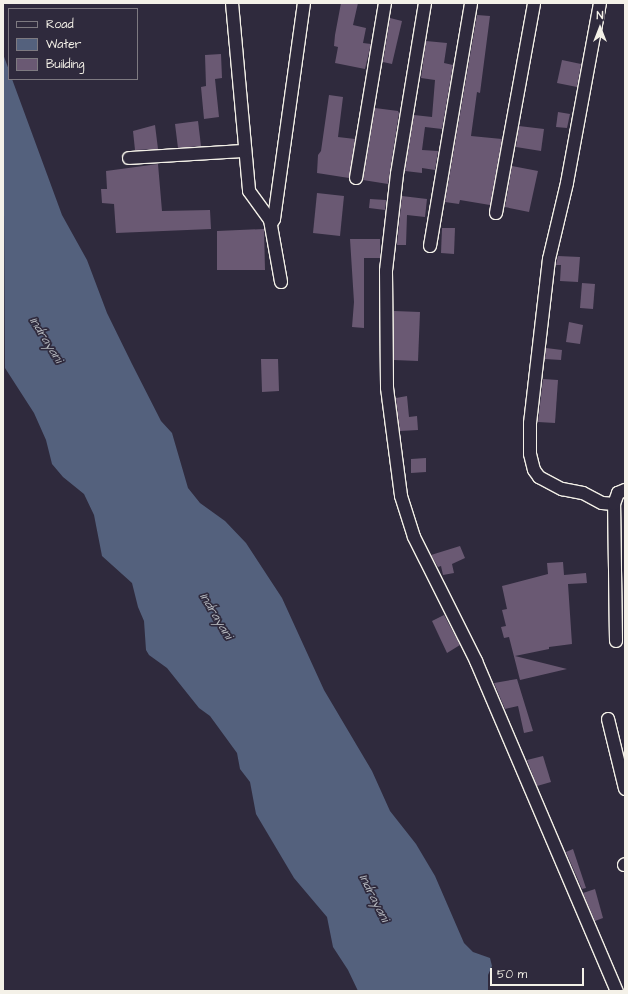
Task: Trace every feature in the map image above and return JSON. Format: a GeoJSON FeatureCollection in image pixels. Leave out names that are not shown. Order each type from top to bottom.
{"type":"FeatureCollection","features":[{"type":"Feature","properties":{"kind":"street"},"geometry":{"type":"LineString","coordinates":[[232,3],[249,192],[271,224],[282,282]]}},
{"type":"Feature","properties":{"kind":"street"},"geometry":{"type":"LineString","coordinates":[[271,224],[274,219],[304,3]]}},
{"type":"Feature","properties":{"kind":"street"},"geometry":{"type":"LineString","coordinates":[[356,178],[385,3]]}},
{"type":"Feature","properties":{"kind":"street"},"geometry":{"type":"LineString","coordinates":[[425,3],[397,174],[386,271],[387,388],[401,496],[414,537],[476,661],[617,991]]}},
{"type":"Feature","properties":{"kind":"street"},"geometry":{"type":"LineString","coordinates":[[430,246],[471,3]]}},
{"type":"Feature","properties":{"kind":"street"},"geometry":{"type":"LineString","coordinates":[[496,213],[534,3]]}},
{"type":"Feature","properties":{"kind":"street"},"geometry":{"type":"LineString","coordinates":[[600,3],[567,183],[549,259],[530,423],[530,454],[534,470],[539,477],[562,489],[580,492],[602,503],[614,504]]}},
{"type":"Feature","properties":{"kind":"street"},"geometry":{"type":"LineString","coordinates":[[129,158],[245,151]]}},
{"type":"Feature","properties":{"kind":"street"},"geometry":{"type":"LineString","coordinates":[[616,641],[614,504],[618,493],[625,490]]}},
{"type":"Feature","properties":{"kind":"street"},"geometry":{"type":"LineString","coordinates":[[608,718],[625,789]]}},
{"type":"Feature","properties":{"kind":"water","name":"Indrayani"},"geometry":{"type":"Polygon","coordinates":[[[3,54],[8,67],[8,80],[12,80],[62,215],[87,260],[107,313],[132,364],[161,421],[172,433],[188,488],[200,503],[225,521],[246,543],[282,598],[324,690],[372,771],[390,811],[416,844],[435,876],[464,943],[473,952],[490,958],[492,966],[488,975],[488,991],[358,991],[348,970],[333,947],[327,917],[294,878],[256,814],[250,782],[240,769],[237,753],[210,716],[199,708],[167,668],[149,655],[146,650],[144,621],[138,607],[132,583],[102,556],[94,515],[84,494],[63,477],[52,464],[46,440],[34,413],[5,368],[3,54]]]}},
{"type":"Feature","properties":{"kind":"building"},"geometry":{"type":"Polygon","coordinates":[[[341,3],[358,3],[353,25],[366,28],[363,43],[371,44],[365,69],[335,63],[338,47],[334,46],[335,35],[341,3]]]}},
{"type":"Feature","properties":{"kind":"building"},"geometry":{"type":"Polygon","coordinates":[[[477,15],[490,16],[480,93],[477,92],[471,136],[502,139],[490,205],[460,200],[459,204],[445,202],[477,15]]]}},
{"type":"Feature","properties":{"kind":"building"},"geometry":{"type":"Polygon","coordinates":[[[390,18],[402,21],[392,64],[383,62],[390,18]]]}},
{"type":"Feature","properties":{"kind":"building"},"geometry":{"type":"Polygon","coordinates":[[[426,41],[447,43],[444,63],[453,65],[442,129],[425,127],[422,150],[438,151],[435,170],[422,168],[422,173],[405,171],[414,115],[432,117],[435,80],[421,78],[426,41]]]}},
{"type":"Feature","properties":{"kind":"building"},"geometry":{"type":"Polygon","coordinates":[[[221,54],[222,78],[215,79],[219,117],[204,119],[201,87],[206,86],[205,55],[221,54]]]}},
{"type":"Feature","properties":{"kind":"building"},"geometry":{"type":"Polygon","coordinates":[[[562,60],[581,64],[577,87],[557,83],[562,60]]]}},
{"type":"Feature","properties":{"kind":"building"},"geometry":{"type":"Polygon","coordinates":[[[329,95],[343,97],[338,137],[355,139],[349,178],[317,173],[318,155],[321,151],[329,95]]]}},
{"type":"Feature","properties":{"kind":"building"},"geometry":{"type":"Polygon","coordinates":[[[375,108],[398,111],[399,113],[388,184],[363,180],[375,108]]]}},
{"type":"Feature","properties":{"kind":"building"},"geometry":{"type":"Polygon","coordinates":[[[558,112],[570,114],[567,128],[556,127],[558,112]]]}},
{"type":"Feature","properties":{"kind":"building"},"geometry":{"type":"Polygon","coordinates":[[[198,121],[201,146],[178,148],[175,124],[198,121]]]}},
{"type":"Feature","properties":{"kind":"building"},"geometry":{"type":"Polygon","coordinates":[[[155,125],[158,149],[135,150],[133,131],[155,125]]]}},
{"type":"Feature","properties":{"kind":"building"},"geometry":{"type":"Polygon","coordinates":[[[519,126],[544,129],[541,151],[516,147],[519,126]]]}},
{"type":"Feature","properties":{"kind":"building"},"geometry":{"type":"Polygon","coordinates":[[[158,164],[162,211],[210,210],[211,229],[116,233],[114,204],[102,203],[101,189],[107,189],[106,171],[158,164]]]}},
{"type":"Feature","properties":{"kind":"building"},"geometry":{"type":"Polygon","coordinates":[[[512,166],[538,171],[529,212],[505,207],[512,166]]]}},
{"type":"Feature","properties":{"kind":"building"},"geometry":{"type":"Polygon","coordinates":[[[317,193],[344,196],[340,236],[313,233],[317,193]]]}},
{"type":"Feature","properties":{"kind":"building"},"geometry":{"type":"Polygon","coordinates":[[[402,196],[427,199],[425,217],[407,215],[406,245],[397,245],[402,196]]]}},
{"type":"Feature","properties":{"kind":"building"},"geometry":{"type":"Polygon","coordinates":[[[370,199],[386,200],[385,210],[369,208],[370,199]]]}},
{"type":"Feature","properties":{"kind":"building"},"geometry":{"type":"Polygon","coordinates":[[[442,228],[455,228],[454,254],[441,253],[442,228]]]}},
{"type":"Feature","properties":{"kind":"building"},"geometry":{"type":"Polygon","coordinates":[[[264,229],[265,270],[217,270],[217,231],[264,229]]]}},
{"type":"Feature","properties":{"kind":"building"},"geometry":{"type":"Polygon","coordinates":[[[350,239],[380,239],[380,258],[364,258],[364,328],[352,327],[354,302],[350,239]]]}},
{"type":"Feature","properties":{"kind":"building"},"geometry":{"type":"Polygon","coordinates":[[[558,256],[580,257],[578,282],[560,281],[561,265],[556,265],[558,256]]]}},
{"type":"Feature","properties":{"kind":"building"},"geometry":{"type":"Polygon","coordinates":[[[582,283],[595,284],[593,309],[580,308],[582,283]]]}},
{"type":"Feature","properties":{"kind":"building"},"geometry":{"type":"Polygon","coordinates":[[[394,311],[420,312],[418,361],[394,360],[394,311]]]}},
{"type":"Feature","properties":{"kind":"building"},"geometry":{"type":"Polygon","coordinates":[[[569,322],[583,325],[580,344],[566,342],[569,322]]]}},
{"type":"Feature","properties":{"kind":"building"},"geometry":{"type":"Polygon","coordinates":[[[546,348],[562,350],[561,360],[545,359],[546,348]]]}},
{"type":"Feature","properties":{"kind":"building"},"geometry":{"type":"Polygon","coordinates":[[[261,359],[278,359],[279,391],[262,392],[261,359]]]}},
{"type":"Feature","properties":{"kind":"building"},"geometry":{"type":"Polygon","coordinates":[[[543,379],[558,380],[555,423],[538,422],[543,379]]]}},
{"type":"Feature","properties":{"kind":"building"},"geometry":{"type":"Polygon","coordinates":[[[407,396],[409,417],[417,416],[418,430],[400,431],[396,398],[407,396]]]}},
{"type":"Feature","properties":{"kind":"building"},"geometry":{"type":"Polygon","coordinates":[[[426,458],[426,472],[411,473],[411,459],[426,458]]]}},
{"type":"Feature","properties":{"kind":"building"},"geometry":{"type":"Polygon","coordinates":[[[460,546],[465,558],[452,564],[454,573],[443,575],[441,566],[438,567],[431,555],[460,546]]]}},
{"type":"Feature","properties":{"kind":"building"},"geometry":{"type":"Polygon","coordinates":[[[563,562],[564,575],[586,573],[587,583],[568,584],[572,644],[549,647],[549,649],[515,656],[567,669],[520,680],[509,637],[504,638],[501,627],[506,626],[502,610],[507,609],[502,586],[548,574],[547,563],[563,562]]]}},
{"type":"Feature","properties":{"kind":"building"},"geometry":{"type":"Polygon","coordinates":[[[444,615],[460,645],[447,653],[432,621],[444,615]]]}},
{"type":"Feature","properties":{"kind":"building"},"geometry":{"type":"Polygon","coordinates":[[[517,679],[533,731],[524,733],[518,706],[505,709],[494,683],[517,679]]]}},
{"type":"Feature","properties":{"kind":"building"},"geometry":{"type":"Polygon","coordinates":[[[543,756],[551,782],[537,786],[527,760],[543,756]]]}},
{"type":"Feature","properties":{"kind":"building"},"geometry":{"type":"Polygon","coordinates":[[[573,849],[586,888],[582,889],[566,852],[573,849]]]}},
{"type":"Feature","properties":{"kind":"building"},"geometry":{"type":"Polygon","coordinates":[[[595,889],[603,918],[595,921],[583,893],[595,889]]]}}]}
